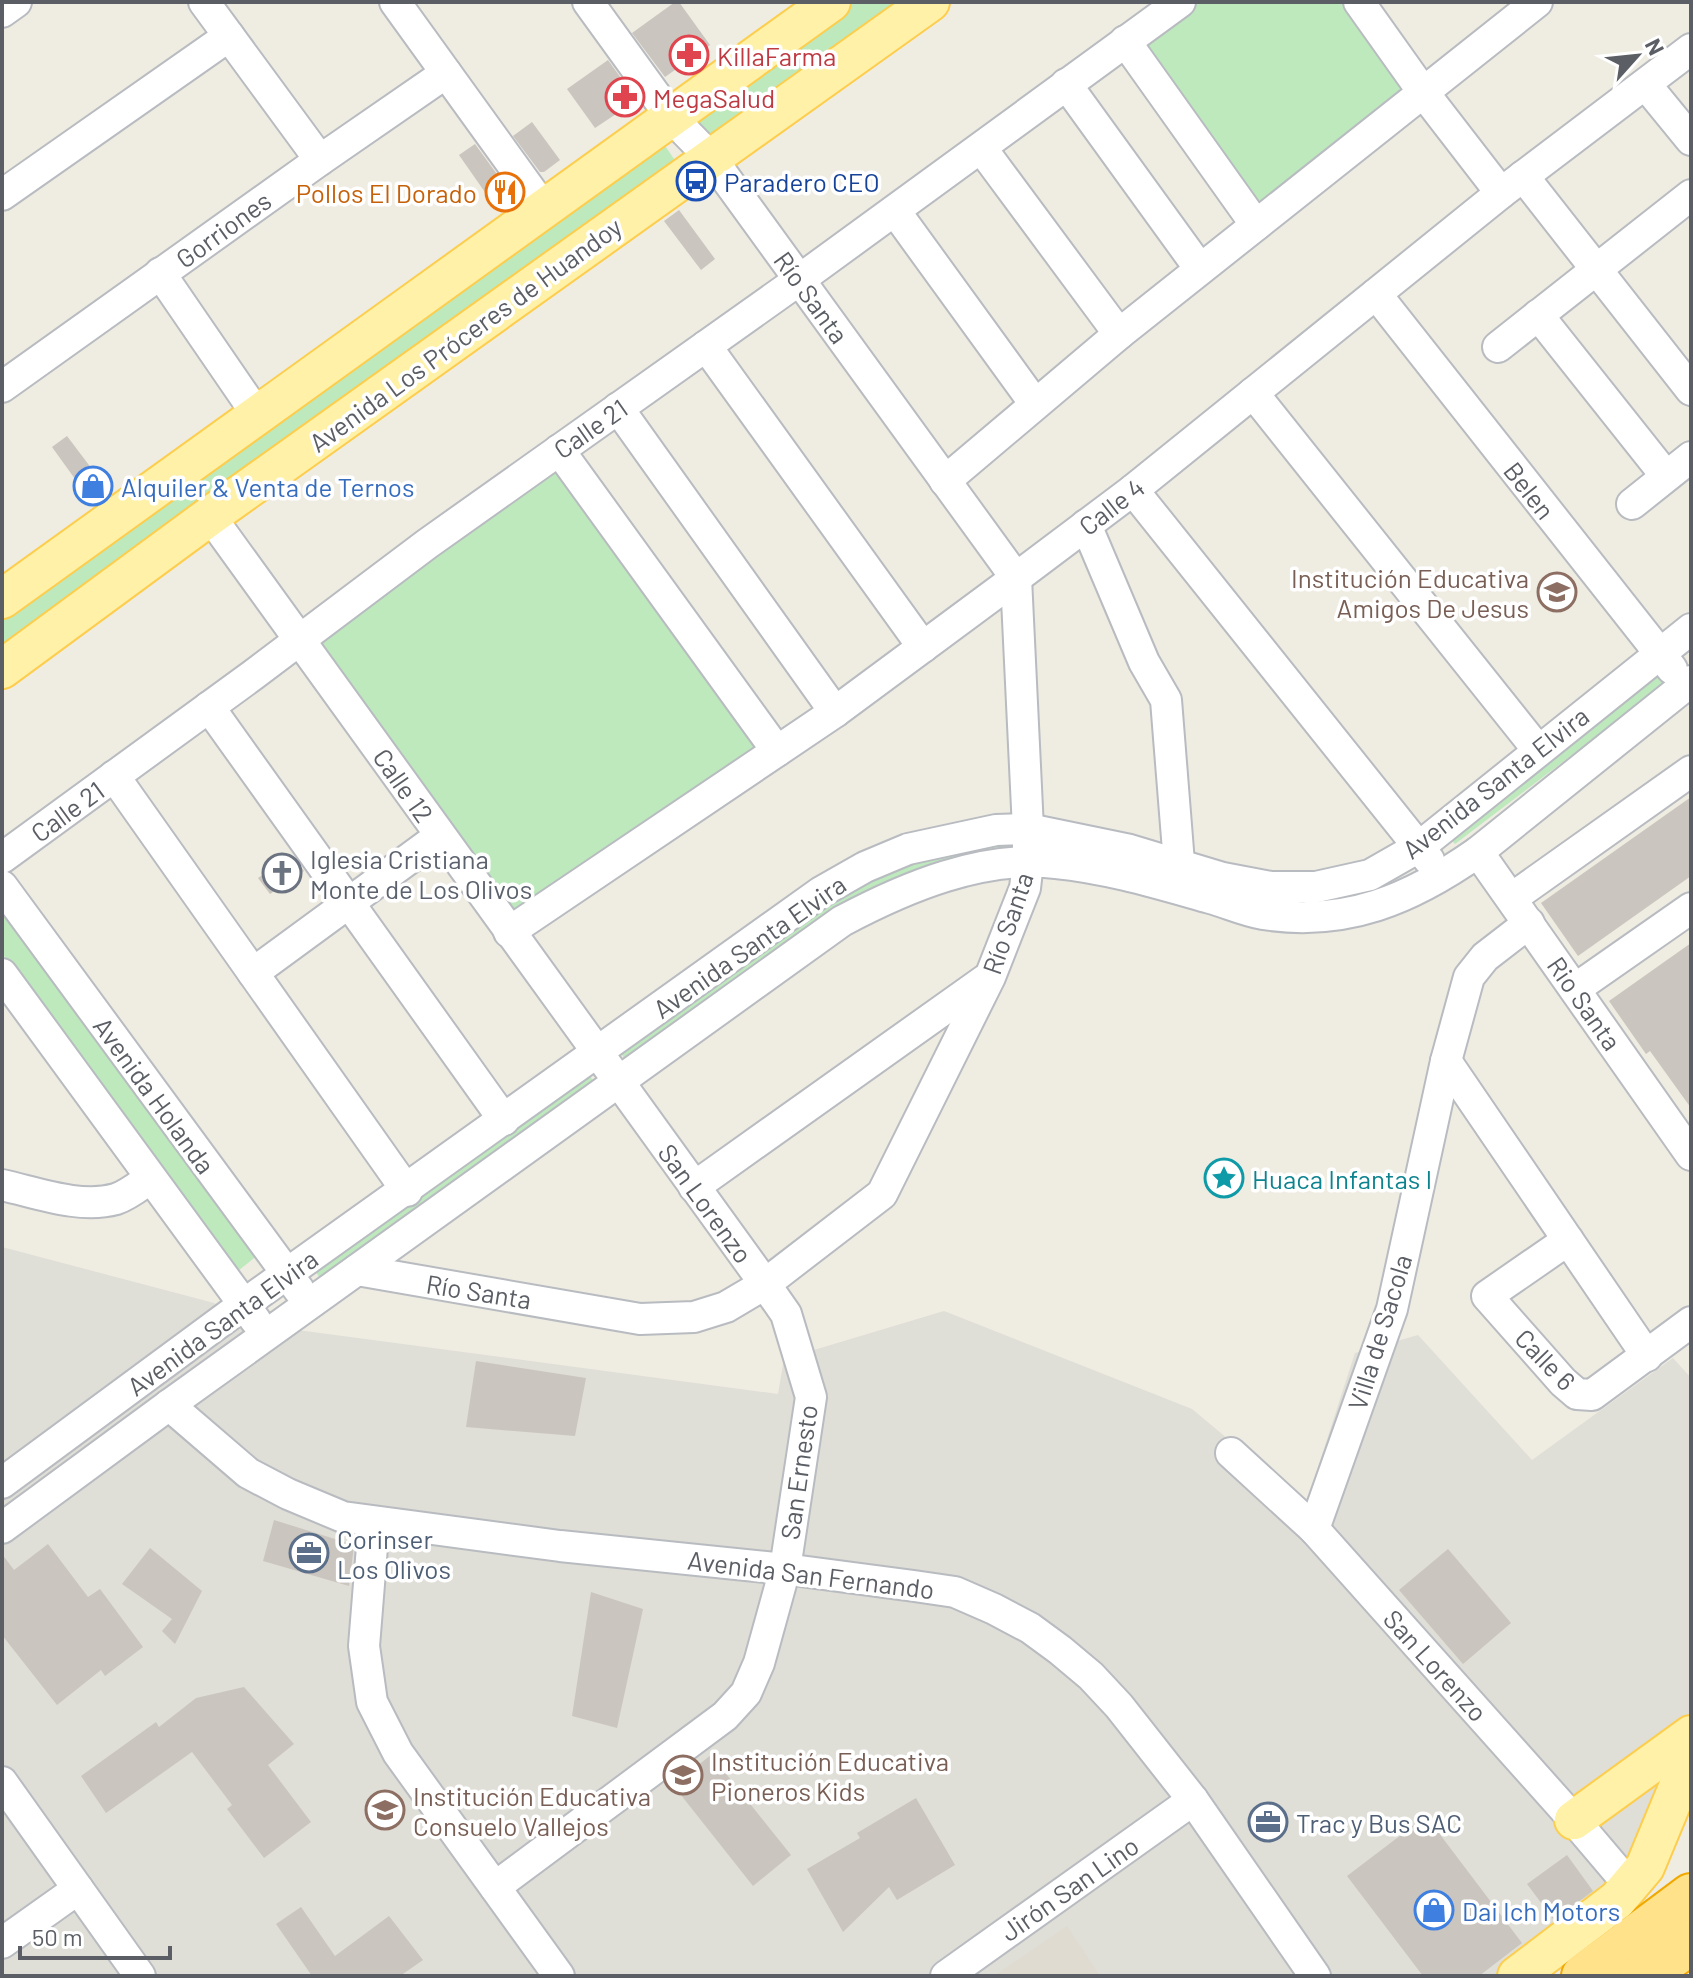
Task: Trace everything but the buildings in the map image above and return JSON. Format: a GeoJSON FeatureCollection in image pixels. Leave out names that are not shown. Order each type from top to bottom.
{"type":"FeatureCollection","features":[{"type":"Feature","properties":{"kind":"highway"},"geometry":{"type":"LineString","coordinates":[[1584,1976],[1691,1896]]}},
{"type":"Feature","properties":{"kind":"highway"},"geometry":{"type":"LineString","coordinates":[[1642,1976],[1691,1942]]}},
{"type":"Feature","properties":{"kind":"main road","name":"Avenida Los Próceres de Huandoy"},"geometry":{"type":"LineString","coordinates":[[2,599],[256,413],[545,210],[831,2]]}},
{"type":"Feature","properties":{"kind":"main road","name":"Avenida Los Próceres de Huandoy"},"geometry":{"type":"LineString","coordinates":[[2,669],[210,516],[930,2]]}},
{"type":"Feature","properties":{"kind":"main road"},"geometry":{"type":"LineString","coordinates":[[1574,1820],[1691,1735]]}},
{"type":"Feature","properties":{"kind":"main road"},"geometry":{"type":"LineString","coordinates":[[1517,1976],[1617,1900],[1630,1886],[1645,1867],[1691,1756]]}},
{"type":"Feature","properties":{"kind":"street"},"geometry":{"type":"LineString","coordinates":[[2,12],[16,2]]}},
{"type":"Feature","properties":{"kind":"street"},"geometry":{"type":"LineString","coordinates":[[204,2],[320,160]]}},
{"type":"Feature","properties":{"kind":"street"},"geometry":{"type":"LineString","coordinates":[[395,2],[545,210]]}},
{"type":"Feature","properties":{"kind":"street","name":"Río Santa"},"geometry":{"type":"LineString","coordinates":[[357,1270],[640,1319],[694,1317],[726,1307],[765,1284],[882,1194],[990,977],[1025,888],[1028,829],[1016,578],[711,158],[672,118],[588,2]]}},
{"type":"Feature","properties":{"kind":"street","name":"Calle 21"},"geometry":{"type":"LineString","coordinates":[[2,858],[427,544],[982,149],[1180,2]]}},
{"type":"Feature","properties":{"kind":"street"},"geometry":{"type":"LineString","coordinates":[[1359,2],[1423,92],[1596,269],[1691,390]]}},
{"type":"Feature","properties":{"kind":"street"},"geometry":{"type":"LineString","coordinates":[[945,481],[1119,334],[1423,92],[1520,7]]}},
{"type":"Feature","properties":{"kind":"street"},"geometry":{"type":"LineString","coordinates":[[2,195],[229,36]]}},
{"type":"Feature","properties":{"kind":"street"},"geometry":{"type":"LineString","coordinates":[[1125,41],[1256,225]]}},
{"type":"Feature","properties":{"kind":"street","name":"Calle 4"},"geometry":{"type":"LineString","coordinates":[[509,932],[835,712],[1016,578],[1133,490],[1512,184],[1691,49]]}},
{"type":"Feature","properties":{"kind":"street","name":"Gorriones"},"geometry":{"type":"LineString","coordinates":[[2,387],[446,73]]}},
{"type":"Feature","properties":{"kind":"street"},"geometry":{"type":"LineString","coordinates":[[1066,84],[1200,269]]}},
{"type":"Feature","properties":{"kind":"street"},"geometry":{"type":"LineString","coordinates":[[1646,85],[1690,138]]}},
{"type":"Feature","properties":{"kind":"street"},"geometry":{"type":"LineString","coordinates":[[982,149],[1119,334]]}},
{"type":"Feature","properties":{"kind":"street"},"geometry":{"type":"LineString","coordinates":[[1498,347],[1691,195]]}},
{"type":"Feature","properties":{"kind":"street"},"geometry":{"type":"LineString","coordinates":[[895,211],[1035,404]]}},
{"type":"Feature","properties":{"kind":"street"},"geometry":{"type":"LineString","coordinates":[[160,273],[256,413]]}},
{"type":"Feature","properties":{"kind":"street","name":"Belen"},"geometry":{"type":"LineString","coordinates":[[1376,294],[1659,653],[1688,684]]}},
{"type":"Feature","properties":{"kind":"street"},"geometry":{"type":"LineString","coordinates":[[1538,315],[1666,476]]}},
{"type":"Feature","properties":{"kind":"street"},"geometry":{"type":"LineString","coordinates":[[706,346],[923,647]]}},
{"type":"Feature","properties":{"kind":"street"},"geometry":{"type":"LineString","coordinates":[[1253,393],[1538,750]]}},
{"type":"Feature","properties":{"kind":"street"},"geometry":{"type":"LineString","coordinates":[[618,408],[835,712]]}},
{"type":"Feature","properties":{"kind":"street"},"geometry":{"type":"LineString","coordinates":[[559,450],[777,751]]}},
{"type":"Feature","properties":{"kind":"street"},"geometry":{"type":"LineString","coordinates":[[1632,504],[1691,457]]}},
{"type":"Feature","properties":{"kind":"street"},"geometry":{"type":"LineString","coordinates":[[1133,490],[1443,877]]}},
{"type":"Feature","properties":{"kind":"street","name":"Calle 12"},"geometry":{"type":"LineString","coordinates":[[210,516],[597,1053]]}},
{"type":"Feature","properties":{"kind":"street"},"geometry":{"type":"LineString","coordinates":[[1086,525],[1144,662],[1166,700],[1179,863]]}},
{"type":"Feature","properties":{"kind":"street","name":"Avenida Santa Elvira"},"geometry":{"type":"LineString","coordinates":[[2,1483],[243,1305],[407,1191],[821,892],[865,867],[908,849],[968,834],[1028,829],[1271,887],[1316,887],[1370,875],[1419,847],[1691,629]]}},
{"type":"Feature","properties":{"kind":"street","name":"Avenida Santa Elvira"},"geometry":{"type":"LineString","coordinates":[[2,1528],[842,921],[883,899],[962,872],[1028,862],[1056,863],[1123,875],[1260,913],[1295,917],[1336,916],[1377,907],[1443,877],[1478,852],[1688,684]]}},
{"type":"Feature","properties":{"kind":"street"},"geometry":{"type":"LineString","coordinates":[[209,707],[504,1120]]}},
{"type":"Feature","properties":{"kind":"street"},"geometry":{"type":"LineString","coordinates":[[1512,898],[1691,771]]}},
{"type":"Feature","properties":{"kind":"street"},"geometry":{"type":"LineString","coordinates":[[114,776],[407,1191]]}},
{"type":"Feature","properties":{"kind":"street"},"geometry":{"type":"LineString","coordinates":[[253,973],[440,836]]}},
{"type":"Feature","properties":{"kind":"street","name":"Rio Santa"},"geometry":{"type":"LineString","coordinates":[[1478,852],[1691,1155]]}},
{"type":"Feature","properties":{"kind":"street","name":"Avenida Holanda"},"geometry":{"type":"LineString","coordinates":[[2,886],[309,1304]]}},
{"type":"Feature","properties":{"kind":"street"},"geometry":{"type":"LineString","coordinates":[[1575,989],[1691,908]]}},
{"type":"Feature","properties":{"kind":"street","name":"Villa de Sacola"},"geometry":{"type":"LineString","coordinates":[[1314,1529],[1392,1309],[1446,1061],[1469,977],[1485,957],[1529,923]]}},
{"type":"Feature","properties":{"kind":"street","name":"Avenida Holanda"},"geometry":{"type":"LineString","coordinates":[[2,974],[266,1335]]}},
{"type":"Feature","properties":{"kind":"street"},"geometry":{"type":"LineString","coordinates":[[694,1187],[990,977]]}},
{"type":"Feature","properties":{"kind":"street","name":"San Lorenzo"},"geometry":{"type":"LineString","coordinates":[[597,1053],[786,1314],[800,1361]]}},
{"type":"Feature","properties":{"kind":"street"},"geometry":{"type":"LineString","coordinates":[[1446,1061],[1647,1356]]}},
{"type":"Feature","properties":{"kind":"street"},"geometry":{"type":"LineString","coordinates":[[2,1185],[96,1203],[120,1198],[149,1179]]}},
{"type":"Feature","properties":{"kind":"street","name":"Calle 6"},"geometry":{"type":"LineString","coordinates":[[1568,1240],[1487,1296],[1577,1394],[1592,1395],[1691,1322]]}},
{"type":"Feature","properties":{"kind":"street","name":"San Ernesto"},"geometry":{"type":"LineString","coordinates":[[495,1887],[725,1716],[746,1693],[759,1663],[785,1569],[811,1397],[800,1361]]}},
{"type":"Feature","properties":{"kind":"street","name":"Avenida San Fernando"},"geometry":{"type":"LineString","coordinates":[[169,1405],[248,1473],[343,1517],[955,1592],[1030,1628],[1101,1686],[1119,1706],[1193,1800],[1315,1976]]}},
{"type":"Feature","properties":{"kind":"street","name":"San Lorenzo"},"geometry":{"type":"LineString","coordinates":[[1231,1453],[1314,1529],[1630,1886]]}},
{"type":"Feature","properties":{"kind":"street"},"geometry":{"type":"LineString","coordinates":[[374,1522],[364,1646],[372,1702],[398,1753],[559,1976]]}},
{"type":"Feature","properties":{"kind":"street"},"geometry":{"type":"LineString","coordinates":[[2,1782],[140,1976]]}},
{"type":"Feature","properties":{"kind":"street","name":"Jirón San Lino"},"geometry":{"type":"LineString","coordinates":[[946,1976],[1193,1800]]}},
{"type":"Feature","properties":{"kind":"street"},"geometry":{"type":"LineString","coordinates":[[2,1943],[78,1889]]}},
{"type":"Feature","properties":{"kind":"shaded area"},"geometry":{"type":"Polygon","coordinates":[[[2,1247],[214,1303],[245,1323],[778,1394],[784,1359],[944,1311],[1192,1409],[1306,1504],[1355,1353],[1418,1335],[1532,1460],[1673,1358],[1691,1378],[1691,1809],[1654,1889],[1541,1976],[2,1976],[2,1247]]]}},
{"type":"Feature","properties":{"kind":"shaded area"},"geometry":{"type":"Polygon","coordinates":[[[1067,1926],[1100,1976],[994,1976],[1067,1926]]]}},
{"type":"Feature","properties":{"kind":"green space"},"geometry":{"type":"Polygon","coordinates":[[[841,2],[896,2],[705,139],[689,117],[841,2]]]}},
{"type":"Feature","properties":{"kind":"green space"},"geometry":{"type":"Polygon","coordinates":[[[1200,2],[1353,2],[1415,90],[1260,215],[1141,46],[1200,2]]]}},
{"type":"Feature","properties":{"kind":"green space"},"geometry":{"type":"Polygon","coordinates":[[[657,134],[674,159],[673,163],[2,647],[2,608],[657,134]]]}},
{"type":"Feature","properties":{"kind":"green space"},"geometry":{"type":"Polygon","coordinates":[[[559,459],[769,744],[516,922],[308,640],[559,459]]]}},
{"type":"Feature","properties":{"kind":"green space"},"geometry":{"type":"Polygon","coordinates":[[[1659,667],[1668,682],[1455,844],[1448,836],[1659,667]]]}},
{"type":"Feature","properties":{"kind":"green space"},"geometry":{"type":"Polygon","coordinates":[[[1006,842],[1007,852],[934,865],[627,1062],[617,1048],[812,906],[917,854],[1006,842]]]}},
{"type":"Feature","properties":{"kind":"green space"},"geometry":{"type":"Polygon","coordinates":[[[2,899],[258,1255],[233,1275],[2,953],[2,899]]]}},
{"type":"Feature","properties":{"kind":"green space"},"geometry":{"type":"Polygon","coordinates":[[[586,1072],[595,1082],[322,1281],[315,1271],[586,1072]]]}},
{"type":"Feature","properties":{"kind":"place","name":"KillaFarma"},"geometry":{"type":"Point","coordinates":[689,55]}},
{"type":"Feature","properties":{"kind":"place","name":"MegaSalud"},"geometry":{"type":"Point","coordinates":[625,97]}},
{"type":"Feature","properties":{"kind":"place","name":"Paradero CEO"},"geometry":{"type":"Point","coordinates":[696,181]}},
{"type":"Feature","properties":{"kind":"place","name":"Pollos El Dorado"},"geometry":{"type":"Point","coordinates":[505,192]}},
{"type":"Feature","properties":{"kind":"place","name":"Alquiler & Venta de Ternos"},"geometry":{"type":"Point","coordinates":[93,486]}},
{"type":"Feature","properties":{"kind":"place","name":"Institución Educativa Amigos De Jesus"},"geometry":{"type":"Point","coordinates":[1557,592]}},
{"type":"Feature","properties":{"kind":"place","name":"Iglesia Cristiana Monte de Los Olivos"},"geometry":{"type":"Point","coordinates":[282,873]}},
{"type":"Feature","properties":{"kind":"place","name":"Huaca Infantas I"},"geometry":{"type":"Point","coordinates":[1224,1178]}},
{"type":"Feature","properties":{"kind":"place","name":"Corinser Los Olivos"},"geometry":{"type":"Point","coordinates":[309,1553]}},
{"type":"Feature","properties":{"kind":"place","name":"Institución Educativa Pioneros Kids"},"geometry":{"type":"Point","coordinates":[683,1775]}},
{"type":"Feature","properties":{"kind":"place","name":"Institución Educativa Consuelo Vallejos"},"geometry":{"type":"Point","coordinates":[385,1810]}},
{"type":"Feature","properties":{"kind":"place","name":"Trac y Bus SAC"},"geometry":{"type":"Point","coordinates":[1268,1822]}},
{"type":"Feature","properties":{"kind":"place","name":"Dai Ich Motors"},"geometry":{"type":"Point","coordinates":[1434,1910]}}]}
